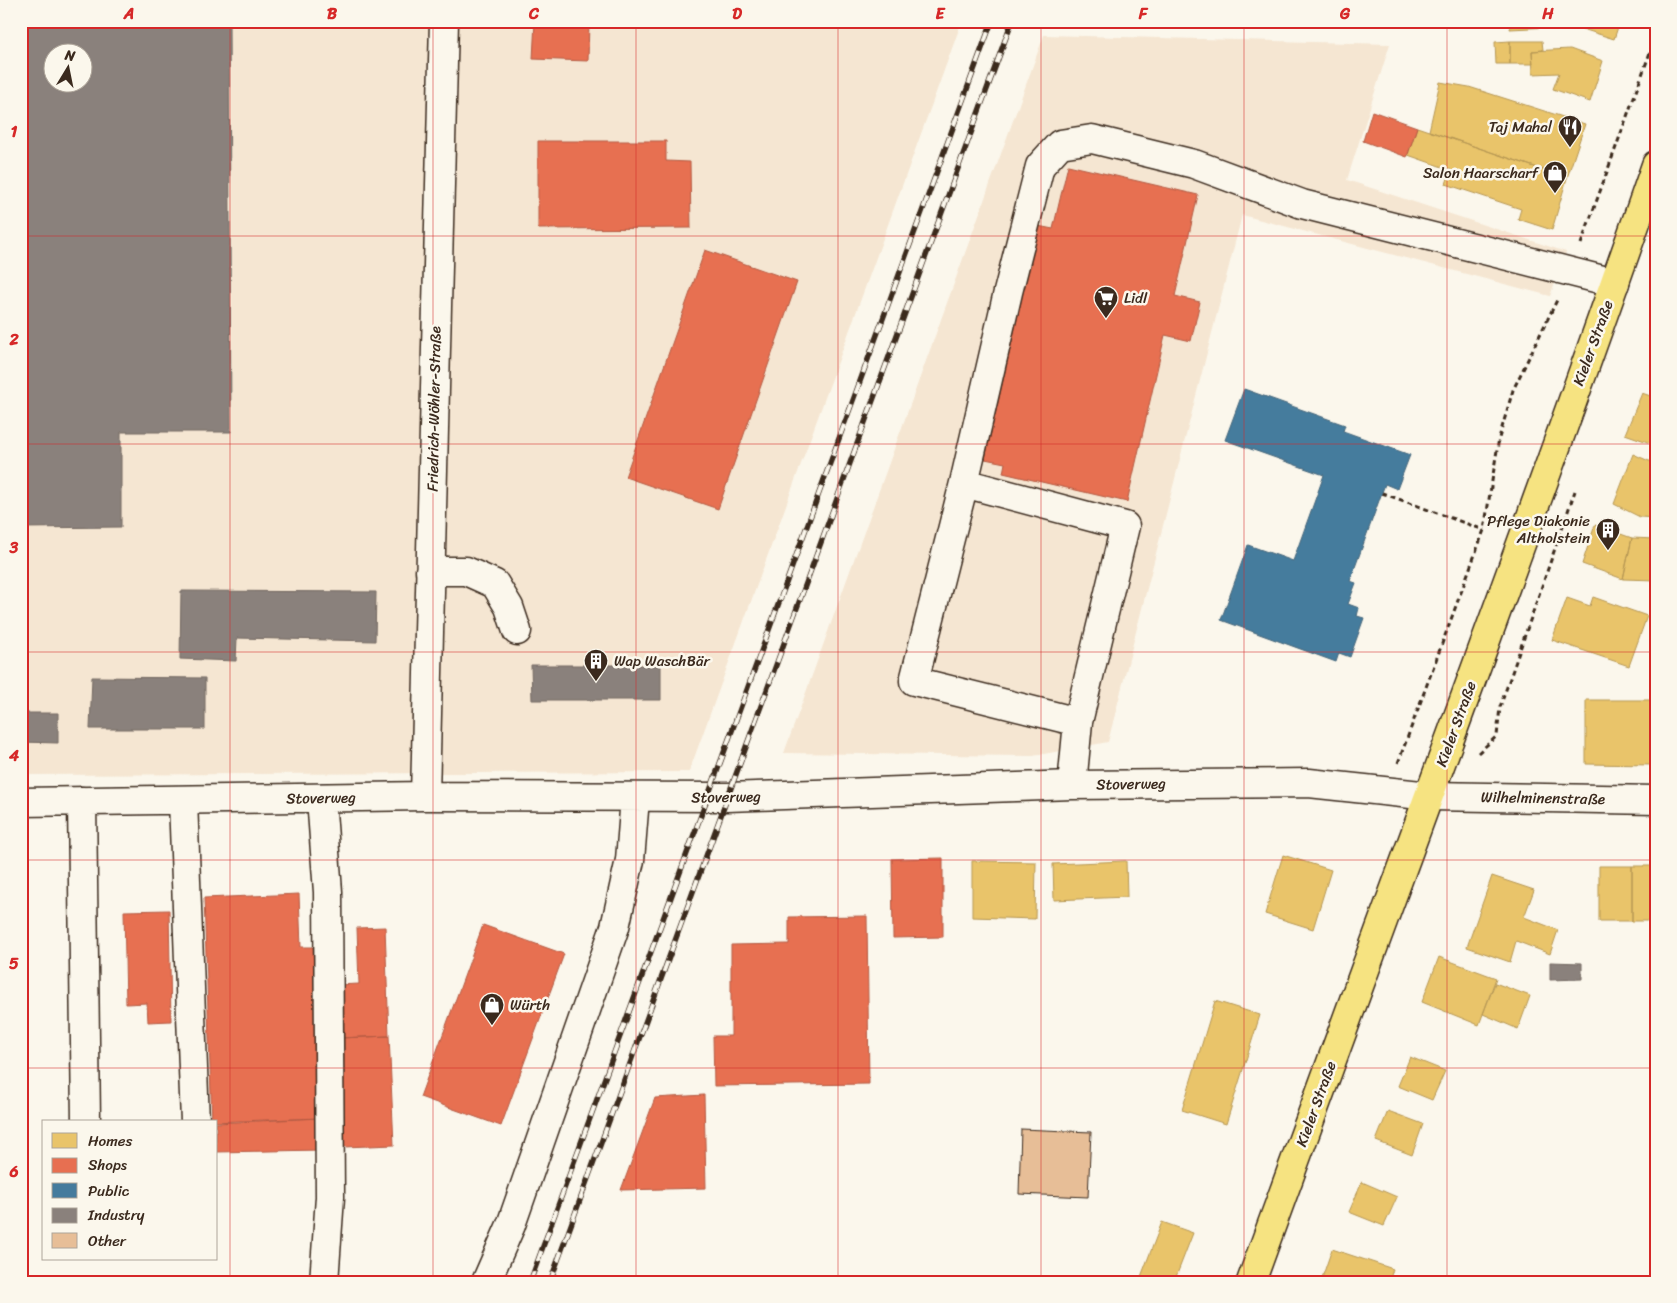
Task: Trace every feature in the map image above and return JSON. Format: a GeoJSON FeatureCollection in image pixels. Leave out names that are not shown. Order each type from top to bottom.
{"type":"FeatureCollection","features":[{"type":"Feature","properties":{"kind":"main road","name":"Kieler Straße"},"geometry":{"type":"LineString","coordinates":[[1251,1282],[1430,796],[1656,164]]}},
{"type":"Feature","properties":{"kind":"street","name":"Friedrich-Wöhler-Straße"},"geometry":{"type":"LineString","coordinates":[[425,796],[444,21]]}},
{"type":"Feature","properties":{"kind":"street"},"geometry":{"type":"LineString","coordinates":[[1078,722],[914,681],[964,483],[1008,292],[1040,166],[1060,144],[1092,140],[1194,164],[1302,204],[1615,283]]}},
{"type":"Feature","properties":{"kind":"street"},"geometry":{"type":"LineString","coordinates":[[964,483],[1125,526],[1078,722],[1072,785]]}},
{"type":"Feature","properties":{"kind":"street"},"geometry":{"type":"LineString","coordinates":[[430,571],[466,571],[495,584],[510,607],[517,631]]}},
{"type":"Feature","properties":{"kind":"street","name":"Stoverweg"},"geometry":{"type":"LineString","coordinates":[[21,802],[425,796],[727,798],[1072,785],[1309,782],[1430,796]]}},
{"type":"Feature","properties":{"kind":"street","name":"Wilhelminenstraße"},"geometry":{"type":"LineString","coordinates":[[1430,796],[1656,800]]}},
{"type":"Feature","properties":{"kind":"street"},"geometry":{"type":"LineString","coordinates":[[321,798],[328,892],[330,1187],[324,1282]]}},
{"type":"Feature","properties":{"kind":"street"},"geometry":{"type":"LineString","coordinates":[[486,1282],[511,1225],[615,927],[630,860],[635,798]]}},
{"type":"Feature","properties":{"kind":"street"},"geometry":{"type":"LineString","coordinates":[[183,800],[195,1120]]}},
{"type":"Feature","properties":{"kind":"street"},"geometry":{"type":"LineString","coordinates":[[82,801],[86,1120]]}},
{"type":"Feature","properties":{"kind":"path"},"geometry":{"type":"LineString","coordinates":[[1387,792],[1484,530],[1499,438],[1514,390],[1570,273],[1656,36]]}},
{"type":"Feature","properties":{"kind":"path"},"geometry":{"type":"LineString","coordinates":[[1382,493],[1484,530]]}},
{"type":"Feature","properties":{"kind":"shaded area"},"geometry":{"type":"Polygon","coordinates":[[[21,21],[962,21],[689,772],[21,775],[21,21]]]}},
{"type":"Feature","properties":{"kind":"shaded area"},"geometry":{"type":"Polygon","coordinates":[[[1044,35],[1390,44],[1347,180],[1566,252],[1550,296],[1242,215],[1108,742],[1033,756],[784,753],[1044,35]]]}},
{"type":"Feature","properties":{"kind":"building: Homes"},"geometry":{"type":"Polygon","coordinates":[[[1512,21],[1620,21],[1614,39],[1573,26],[1510,29],[1512,21]]]}},
{"type":"Feature","properties":{"kind":"building: Homes"},"geometry":{"type":"Polygon","coordinates":[[[1510,41],[1542,41],[1543,50],[1532,51],[1533,64],[1510,64],[1510,41]]]}},
{"type":"Feature","properties":{"kind":"building: Homes"},"geometry":{"type":"Polygon","coordinates":[[[1510,41],[1510,64],[1496,64],[1495,42],[1510,41]]]}},
{"type":"Feature","properties":{"kind":"building: Homes"},"geometry":{"type":"Polygon","coordinates":[[[1570,49],[1603,61],[1590,102],[1553,89],[1559,73],[1533,74],[1532,51],[1570,49]]]}},
{"type":"Feature","properties":{"kind":"building: Homes"},"geometry":{"type":"Polygon","coordinates":[[[1440,82],[1469,87],[1585,124],[1567,178],[1429,131],[1440,82]]]}},
{"type":"Feature","properties":{"kind":"building: Homes"},"geometry":{"type":"Polygon","coordinates":[[[1417,127],[1567,178],[1552,230],[1518,219],[1521,209],[1446,184],[1451,170],[1408,155],[1417,127]]]}},
{"type":"Feature","properties":{"kind":"building: Homes"},"geometry":{"type":"Polygon","coordinates":[[[1642,393],[1656,398],[1656,445],[1625,434],[1642,393]]]}},
{"type":"Feature","properties":{"kind":"building: Homes"},"geometry":{"type":"Polygon","coordinates":[[[1633,454],[1649,461],[1656,461],[1656,518],[1640,517],[1614,504],[1633,454]]]}},
{"type":"Feature","properties":{"kind":"building: Homes","name":"Pflege Diakonie Altholstein"},"geometry":{"type":"Polygon","coordinates":[[[1595,525],[1632,538],[1623,579],[1582,564],[1595,525]]]}},
{"type":"Feature","properties":{"kind":"building: Homes"},"geometry":{"type":"Polygon","coordinates":[[[1632,538],[1656,539],[1656,580],[1623,579],[1632,538]]]}},
{"type":"Feature","properties":{"kind":"building: Homes"},"geometry":{"type":"Polygon","coordinates":[[[1593,597],[1647,616],[1629,666],[1552,640],[1567,598],[1590,606],[1593,597]]]}},
{"type":"Feature","properties":{"kind":"building: Homes"},"geometry":{"type":"Polygon","coordinates":[[[1586,700],[1653,700],[1652,765],[1586,764],[1586,700]]]}},
{"type":"Feature","properties":{"kind":"building: Homes"},"geometry":{"type":"Polygon","coordinates":[[[1283,855],[1331,870],[1313,929],[1265,914],[1283,855]]]}},
{"type":"Feature","properties":{"kind":"building: Homes"},"geometry":{"type":"Polygon","coordinates":[[[972,861],[1036,862],[1035,919],[972,917],[972,861]]]}},
{"type":"Feature","properties":{"kind":"building: Homes"},"geometry":{"type":"Polygon","coordinates":[[[1126,861],[1127,897],[1054,900],[1053,864],[1126,861]]]}},
{"type":"Feature","properties":{"kind":"building: Homes"},"geometry":{"type":"Polygon","coordinates":[[[1599,866],[1632,866],[1632,921],[1599,921],[1599,866]]]}},
{"type":"Feature","properties":{"kind":"building: Homes"},"geometry":{"type":"Polygon","coordinates":[[[1632,866],[1656,866],[1656,921],[1632,921],[1632,866]]]}},
{"type":"Feature","properties":{"kind":"building: Homes"},"geometry":{"type":"Polygon","coordinates":[[[1492,876],[1534,890],[1524,917],[1558,930],[1550,954],[1516,941],[1510,962],[1467,947],[1492,876]]]}},
{"type":"Feature","properties":{"kind":"building: Homes"},"geometry":{"type":"Polygon","coordinates":[[[1439,957],[1496,978],[1479,1025],[1422,1002],[1439,957]]]}},
{"type":"Feature","properties":{"kind":"building: Homes"},"geometry":{"type":"Polygon","coordinates":[[[1495,983],[1530,996],[1518,1029],[1483,1014],[1495,983]]]}},
{"type":"Feature","properties":{"kind":"building: Homes"},"geometry":{"type":"Polygon","coordinates":[[[1215,1001],[1260,1015],[1226,1124],[1182,1110],[1215,1001]]]}},
{"type":"Feature","properties":{"kind":"building: Homes"},"geometry":{"type":"Polygon","coordinates":[[[1410,1057],[1445,1071],[1432,1100],[1398,1086],[1410,1057]]]}},
{"type":"Feature","properties":{"kind":"building: Homes"},"geometry":{"type":"Polygon","coordinates":[[[1388,1111],[1423,1124],[1412,1155],[1376,1141],[1388,1111]]]}},
{"type":"Feature","properties":{"kind":"building: Homes"},"geometry":{"type":"Polygon","coordinates":[[[1362,1182],[1397,1197],[1384,1226],[1349,1212],[1362,1182]]]}},
{"type":"Feature","properties":{"kind":"building: Homes"},"geometry":{"type":"Polygon","coordinates":[[[1162,1222],[1193,1233],[1174,1282],[1139,1282],[1162,1222]]]}},
{"type":"Feature","properties":{"kind":"building: Homes"},"geometry":{"type":"Polygon","coordinates":[[[1332,1249],[1393,1269],[1389,1282],[1321,1281],[1332,1249]]]}},
{"type":"Feature","properties":{"kind":"building: Shops"},"geometry":{"type":"Polygon","coordinates":[[[535,21],[589,21],[588,61],[533,59],[535,21]]]}},
{"type":"Feature","properties":{"kind":"building: Shops"},"geometry":{"type":"Polygon","coordinates":[[[1372,111],[1417,127],[1407,157],[1363,141],[1372,111]]]}},
{"type":"Feature","properties":{"kind":"building: Shops"},"geometry":{"type":"Polygon","coordinates":[[[538,141],[666,141],[666,161],[690,162],[691,228],[538,229],[538,141]]]}},
{"type":"Feature","properties":{"kind":"building: Shops","name":"Lidl"},"geometry":{"type":"Polygon","coordinates":[[[1068,165],[1198,195],[1175,296],[1200,302],[1191,341],[1165,335],[1127,502],[1003,473],[1005,463],[985,459],[1038,226],[1053,229],[1068,165]]]}},
{"type":"Feature","properties":{"kind":"building: Shops"},"geometry":{"type":"Polygon","coordinates":[[[705,250],[797,282],[718,509],[625,477],[705,250]]]}},
{"type":"Feature","properties":{"kind":"building: Shops"},"geometry":{"type":"Polygon","coordinates":[[[943,858],[943,937],[893,938],[892,859],[943,858]]]}},
{"type":"Feature","properties":{"kind":"building: Shops"},"geometry":{"type":"Polygon","coordinates":[[[299,894],[301,947],[313,947],[320,1118],[218,1122],[218,1120],[212,1120],[204,898],[299,894]]]}},
{"type":"Feature","properties":{"kind":"building: Shops"},"geometry":{"type":"Polygon","coordinates":[[[169,910],[171,1021],[148,1022],[147,1003],[126,1004],[124,911],[169,910]]]}},
{"type":"Feature","properties":{"kind":"building: Shops"},"geometry":{"type":"Polygon","coordinates":[[[867,916],[869,1084],[714,1086],[713,1036],[731,1036],[731,945],[789,944],[789,917],[867,916]]]}},
{"type":"Feature","properties":{"kind":"building: Shops"},"geometry":{"type":"Polygon","coordinates":[[[483,925],[564,954],[501,1126],[420,1097],[483,925]]]}},
{"type":"Feature","properties":{"kind":"building: Shops"},"geometry":{"type":"Polygon","coordinates":[[[385,927],[389,1036],[339,1038],[337,985],[359,984],[357,928],[385,927]]]}},
{"type":"Feature","properties":{"kind":"building: Shops"},"geometry":{"type":"Polygon","coordinates":[[[389,1036],[394,1145],[344,1147],[339,1038],[389,1036]]]}},
{"type":"Feature","properties":{"kind":"building: Shops"},"geometry":{"type":"Polygon","coordinates":[[[704,1095],[706,1188],[621,1190],[655,1098],[704,1095]]]}},
{"type":"Feature","properties":{"kind":"building: Shops"},"geometry":{"type":"Polygon","coordinates":[[[320,1118],[321,1150],[218,1152],[218,1123],[320,1118]]]}},
{"type":"Feature","properties":{"kind":"building: Public"},"geometry":{"type":"Polygon","coordinates":[[[1244,389],[1345,425],[1343,431],[1410,455],[1397,489],[1385,484],[1350,581],[1356,583],[1348,604],[1359,608],[1357,616],[1364,618],[1350,657],[1339,653],[1336,662],[1221,620],[1248,545],[1293,561],[1324,475],[1225,440],[1244,389]]]}},
{"type":"Feature","properties":{"kind":"building: Industry"},"geometry":{"type":"Polygon","coordinates":[[[21,21],[229,21],[231,432],[121,432],[121,527],[21,528],[21,21]]]}},
{"type":"Feature","properties":{"kind":"building: Industry"},"geometry":{"type":"Polygon","coordinates":[[[181,591],[376,592],[375,641],[237,638],[236,661],[180,659],[181,591]]]}},
{"type":"Feature","properties":{"kind":"building: Industry","name":"Wap WaschBär"},"geometry":{"type":"Polygon","coordinates":[[[531,665],[661,665],[661,700],[532,700],[531,665]]]}},
{"type":"Feature","properties":{"kind":"building: Industry"},"geometry":{"type":"Polygon","coordinates":[[[92,677],[205,678],[205,729],[90,729],[92,677]]]}},
{"type":"Feature","properties":{"kind":"building: Industry"},"geometry":{"type":"Polygon","coordinates":[[[21,713],[58,713],[58,743],[21,742],[21,713]]]}},
{"type":"Feature","properties":{"kind":"building: Industry"},"geometry":{"type":"Polygon","coordinates":[[[1550,962],[1582,963],[1582,979],[1550,980],[1550,962]]]}},
{"type":"Feature","properties":{"kind":"building: Other"},"geometry":{"type":"Polygon","coordinates":[[[1021,1129],[1091,1132],[1088,1197],[1019,1194],[1021,1129]]]}},
{"type":"Feature","properties":{"kind":"railway"},"geometry":{"type":"LineString","coordinates":[[530,1282],[992,21]]}},
{"type":"Feature","properties":{"kind":"railway"},"geometry":{"type":"LineString","coordinates":[[550,1282],[1012,21]]}},
{"type":"Feature","properties":{"kind":"place","name":"Taj Mahal"},"geometry":{"type":"Point","coordinates":[1570,148]}},
{"type":"Feature","properties":{"kind":"place","name":"Salon Haarscharf"},"geometry":{"type":"Point","coordinates":[1555,194]}},
{"type":"Feature","properties":{"kind":"place","name":"Lidl"},"geometry":{"type":"Point","coordinates":[1106,319]}},
{"type":"Feature","properties":{"kind":"place","name":"Pflege Diakonie Altholstein"},"geometry":{"type":"Point","coordinates":[1608,551]}},
{"type":"Feature","properties":{"kind":"place","name":"Wap WaschBär"},"geometry":{"type":"Point","coordinates":[596,682]}},
{"type":"Feature","properties":{"kind":"place","name":"Würth"},"geometry":{"type":"Point","coordinates":[492,1026]}}]}
